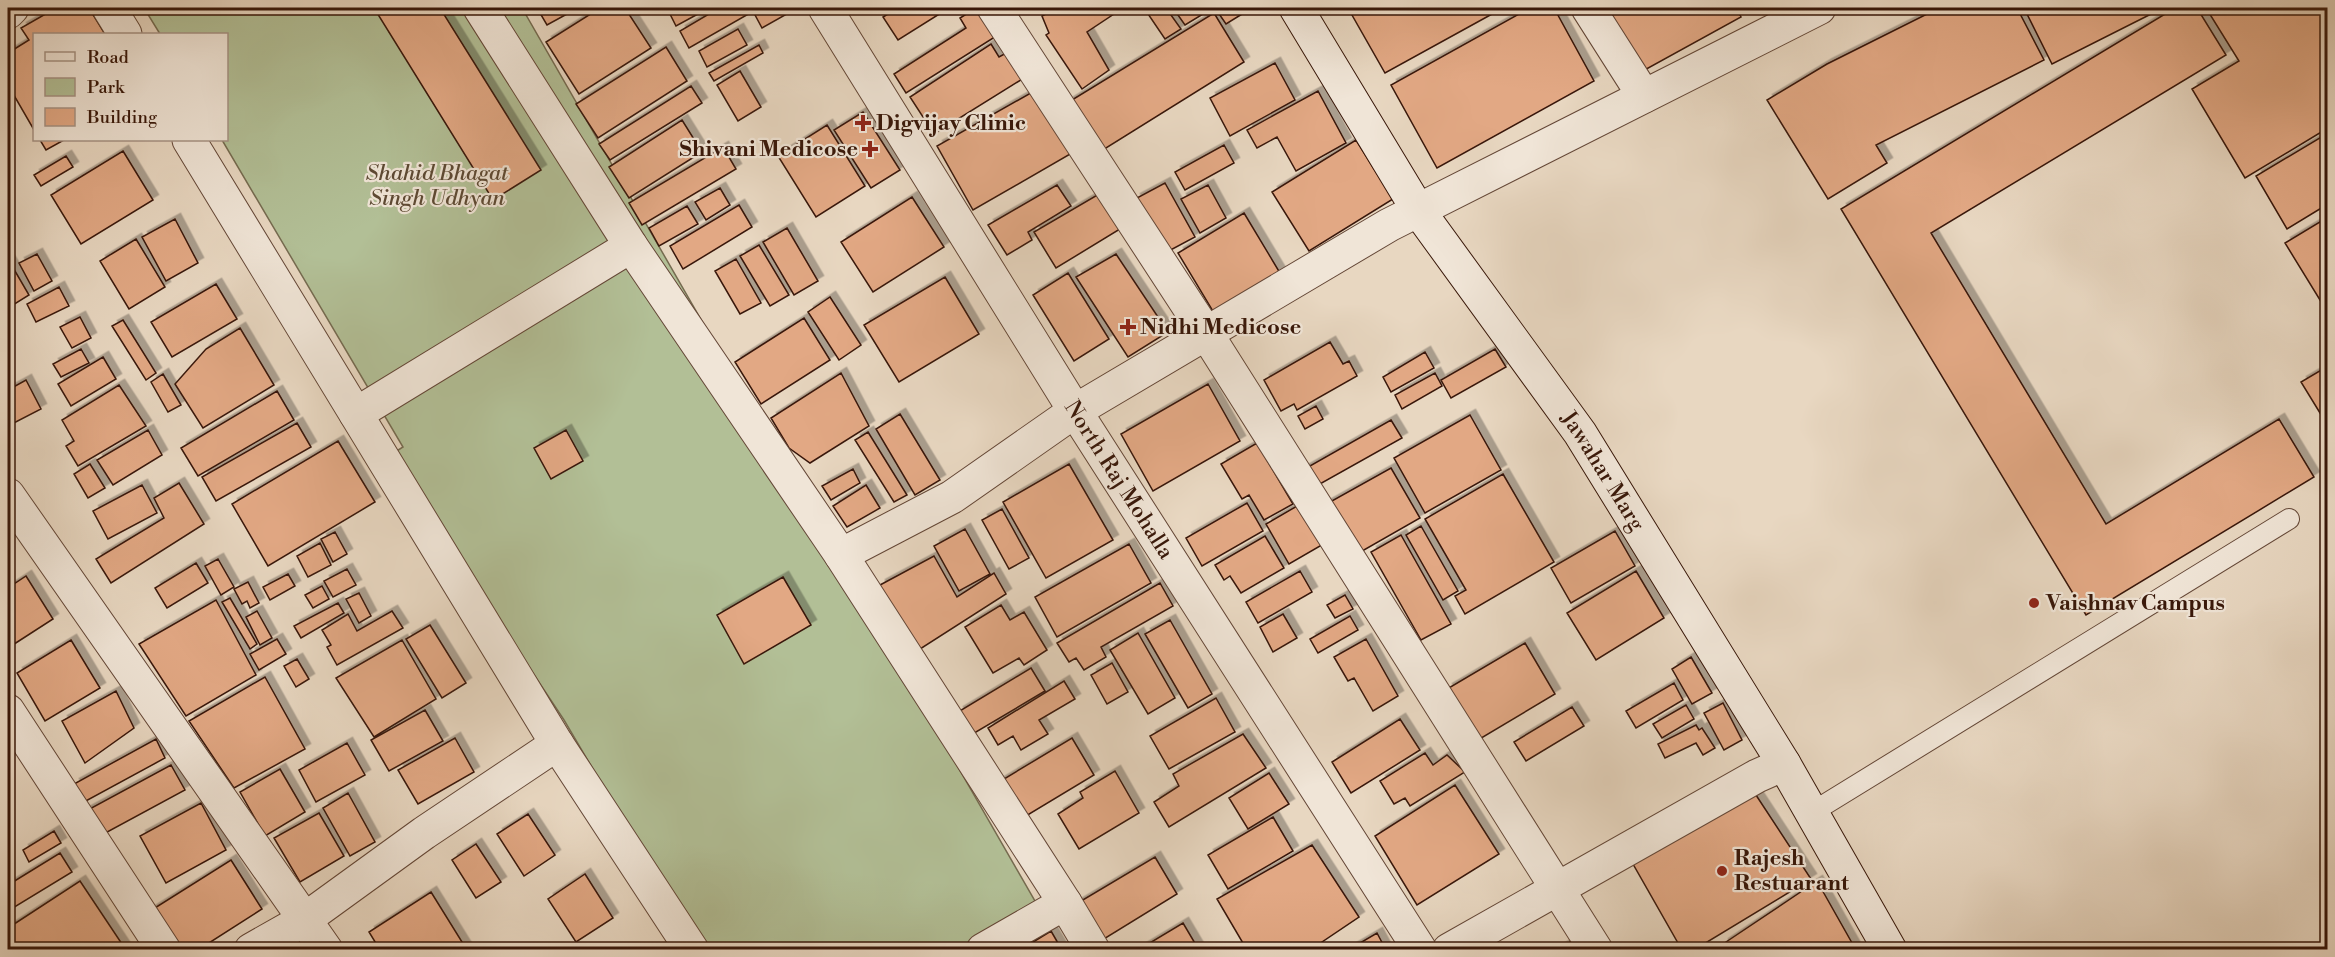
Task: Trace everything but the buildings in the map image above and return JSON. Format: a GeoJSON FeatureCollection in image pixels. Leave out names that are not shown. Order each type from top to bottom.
{"type":"FeatureCollection","features":[{"type":"Feature","properties":{"kind":"street"},"geometry":{"type":"LineString","coordinates":[[8,12],[12,8]]}},
{"type":"Feature","properties":{"kind":"street"},"geometry":{"type":"LineString","coordinates":[[109,8],[124,33]]}},
{"type":"Feature","properties":{"kind":"street"},"geometry":{"type":"LineString","coordinates":[[480,8],[631,246],[841,555],[1093,950]]}},
{"type":"Feature","properties":{"kind":"street","name":"North Raj Mohalla"},"geometry":{"type":"LineString","coordinates":[[825,8],[1075,411],[1420,950]]}},
{"type":"Feature","properties":{"kind":"street"},"geometry":{"type":"LineString","coordinates":[[994,8],[1206,333],[1596,950]]}},
{"type":"Feature","properties":{"kind":"street","name":"Jawahar Marg"},"geometry":{"type":"LineString","coordinates":[[1296,8],[1418,210],[1580,433],[1784,764],[1890,950]]}},
{"type":"Feature","properties":{"kind":"street"},"geometry":{"type":"LineString","coordinates":[[1587,8],[1644,96]]}},
{"type":"Feature","properties":{"kind":"street"},"geometry":{"type":"LineString","coordinates":[[841,555],[952,497],[1075,411],[1389,225],[1814,9]]}},
{"type":"Feature","properties":{"kind":"street"},"geometry":{"type":"LineString","coordinates":[[190,141],[556,744],[692,950]]}},
{"type":"Feature","properties":{"kind":"street"},"geometry":{"type":"LineString","coordinates":[[356,414],[631,246]]}},
{"type":"Feature","properties":{"kind":"street"},"geometry":{"type":"LineString","coordinates":[[8,495],[326,950]]}},
{"type":"Feature","properties":{"kind":"street"},"geometry":{"type":"LineString","coordinates":[[8,711],[164,950]]}},
{"type":"Feature","properties":{"kind":"street"},"geometry":{"type":"LineString","coordinates":[[251,950],[304,920],[424,833],[556,744]]}},
{"type":"Feature","properties":{"kind":"street"},"geometry":{"type":"LineString","coordinates":[[1449,950],[1757,776],[1784,764]]}},
{"type":"Feature","properties":{"kind":"street"},"geometry":{"type":"LineString","coordinates":[[983,950],[1065,903]]}},
{"type":"Feature","properties":{"kind":"lane"},"geometry":{"type":"LineString","coordinates":[[1811,813],[2289,519]]}},
{"type":"Feature","properties":{"kind":"green space","name":"Shahid Bhagat Singh Udhyan"},"geometry":{"type":"Polygon","coordinates":[[[144,8],[522,8],[1043,915],[977,949],[699,949],[564,720],[389,456],[403,447],[223,141],[228,141],[228,33],[159,33],[144,8]]]}},
{"type":"Feature","properties":{"kind":"place","name":"Digvijay Clinic"},"geometry":{"type":"Point","coordinates":[863,123]}},
{"type":"Feature","properties":{"kind":"place","name":"Shivani Medicose"},"geometry":{"type":"Point","coordinates":[870,149]}},
{"type":"Feature","properties":{"kind":"place","name":"Nidhi Medicose"},"geometry":{"type":"Point","coordinates":[1128,327]}},
{"type":"Feature","properties":{"kind":"place","name":"Vaishnav Campus"},"geometry":{"type":"Point","coordinates":[2034,603]}},
{"type":"Feature","properties":{"kind":"place","name":"Rajesh Restuarant"},"geometry":{"type":"Point","coordinates":[1722,871]}}]}
